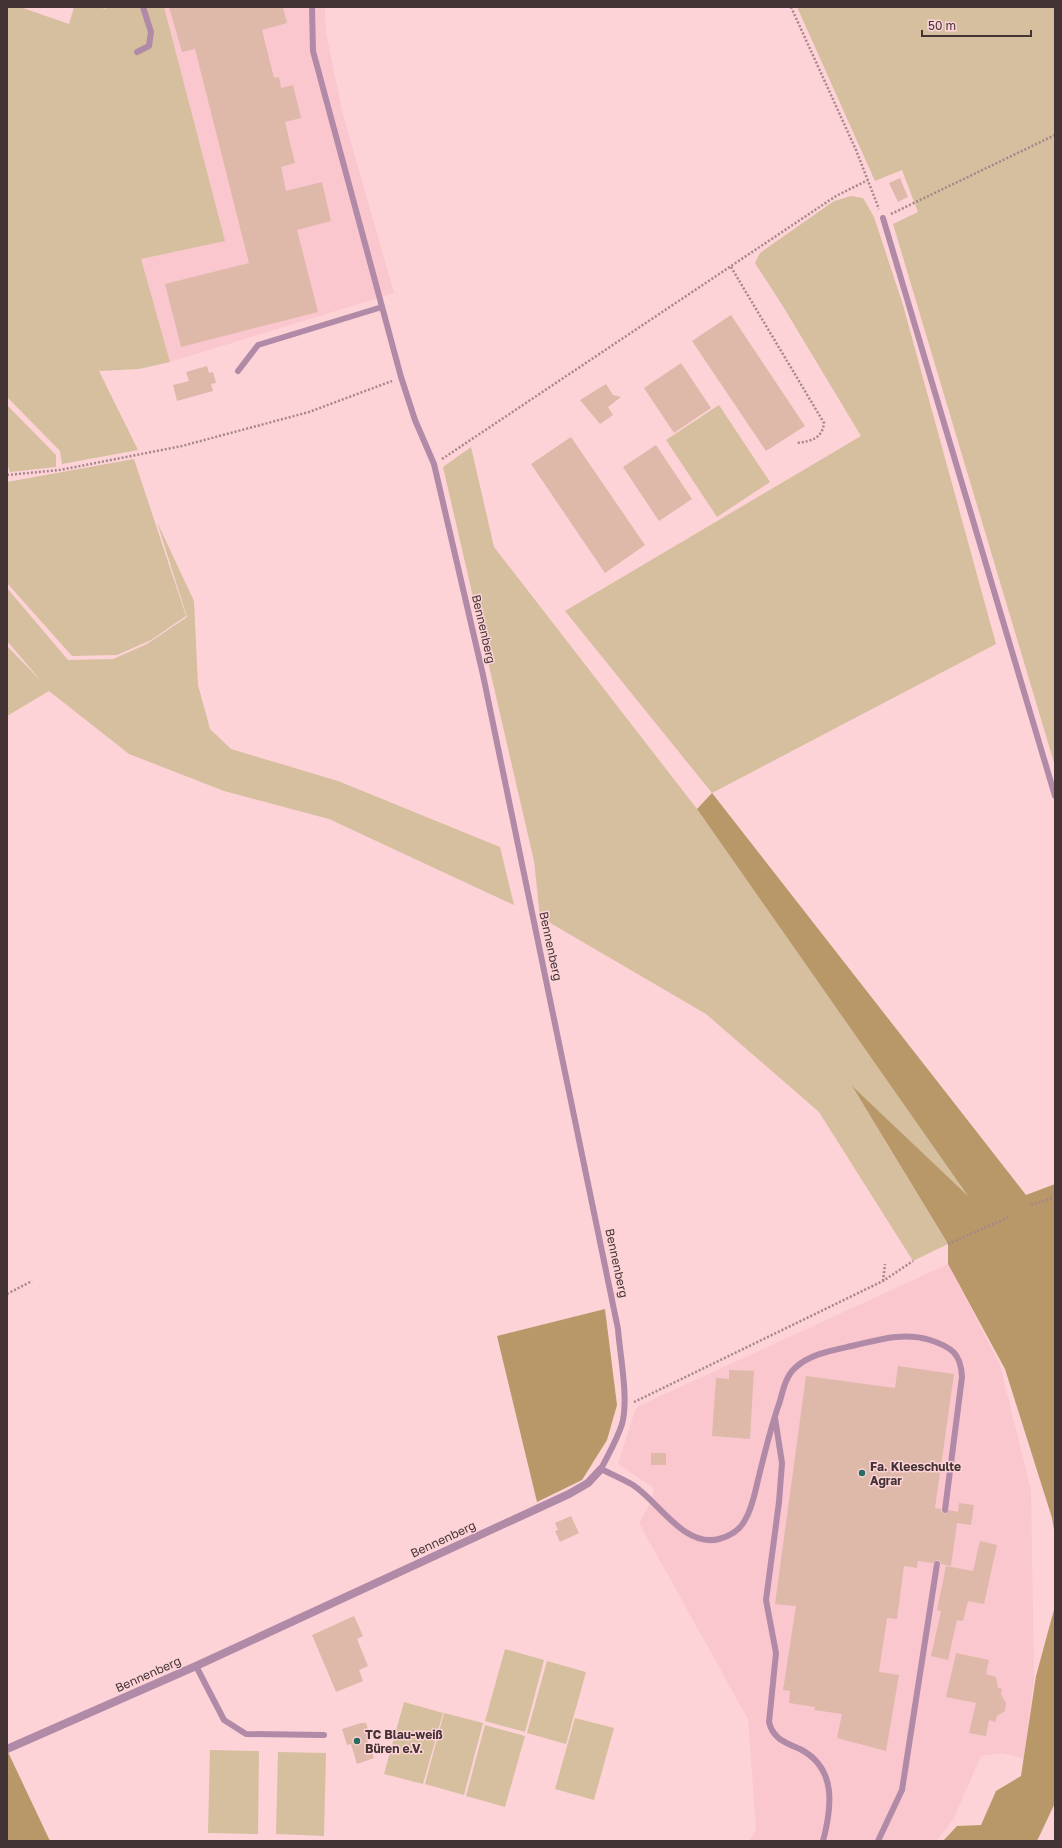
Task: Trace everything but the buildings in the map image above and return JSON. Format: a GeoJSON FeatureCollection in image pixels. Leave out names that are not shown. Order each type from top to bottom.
{"type":"FeatureCollection","features":[{"type":"Feature","properties":{"kind":"street","name":"Bennenberg"},"geometry":{"type":"LineString","coordinates":[[7,1749],[196,1666],[569,1494],[588,1482],[601,1469]]}},
{"type":"Feature","properties":{"kind":"lane"},"geometry":{"type":"LineString","coordinates":[[136,52],[148,46],[151,32],[143,7]]}},
{"type":"Feature","properties":{"kind":"lane","name":"Bennenberg"},"geometry":{"type":"LineString","coordinates":[[312,7],[313,51],[401,377],[415,420],[434,464],[483,675],[618,1329],[624,1407],[622,1424],[616,1440],[601,1469]]}},
{"type":"Feature","properties":{"kind":"lane"},"geometry":{"type":"LineString","coordinates":[[883,218],[1055,796]]}},
{"type":"Feature","properties":{"kind":"lane"},"geometry":{"type":"LineString","coordinates":[[238,371],[258,345],[382,307]]}},
{"type":"Feature","properties":{"kind":"lane"},"geometry":{"type":"LineString","coordinates":[[601,1469],[633,1485],[652,1500],[681,1530],[694,1537],[708,1540],[728,1536],[738,1530],[745,1520],[751,1506],[774,1417],[786,1381],[794,1369],[807,1359],[826,1352],[886,1338],[909,1335],[941,1343],[950,1348],[957,1355],[961,1366],[962,1378],[944,1510]]}},
{"type":"Feature","properties":{"kind":"lane"},"geometry":{"type":"LineString","coordinates":[[774,1417],[782,1464],[779,1502],[766,1600],[776,1653],[769,1722],[770,1728],[777,1737],[809,1756],[826,1778],[831,1796],[827,1826],[823,1841]]}},
{"type":"Feature","properties":{"kind":"lane"},"geometry":{"type":"LineString","coordinates":[[878,1841],[902,1790],[936,1564]]}},
{"type":"Feature","properties":{"kind":"lane"},"geometry":{"type":"LineString","coordinates":[[196,1666],[224,1720],[246,1734],[324,1735]]}},
{"type":"Feature","properties":{"kind":"path"},"geometry":{"type":"LineString","coordinates":[[791,7],[868,180],[883,218],[1055,135]]}},
{"type":"Feature","properties":{"kind":"path"},"geometry":{"type":"LineString","coordinates":[[434,464],[836,196],[868,180]]}},
{"type":"Feature","properties":{"kind":"path"},"geometry":{"type":"LineString","coordinates":[[731,267],[824,423],[823,430],[819,437],[811,441],[797,443]]}},
{"type":"Feature","properties":{"kind":"path"},"geometry":{"type":"LineString","coordinates":[[7,475],[60,470],[182,446],[309,412],[401,377]]}},
{"type":"Feature","properties":{"kind":"path"},"geometry":{"type":"LineString","coordinates":[[1031,1205],[1055,1197]]}},
{"type":"Feature","properties":{"kind":"path"},"geometry":{"type":"LineString","coordinates":[[948,1244],[1010,1217]]}},
{"type":"Feature","properties":{"kind":"path"},"geometry":{"type":"LineString","coordinates":[[624,1407],[882,1282],[913,1261]]}},
{"type":"Feature","properties":{"kind":"path"},"geometry":{"type":"LineString","coordinates":[[882,1282],[885,1264]]}},
{"type":"Feature","properties":{"kind":"path"},"geometry":{"type":"LineString","coordinates":[[7,1294],[32,1281]]}},
{"type":"Feature","properties":{"kind":"shaded area"},"geometry":{"type":"Polygon","coordinates":[[[7,7],[20,7],[69,24],[74,7],[102,7],[104,9],[108,7],[164,7],[225,241],[141,259],[170,362],[139,369],[99,371],[138,450],[62,464],[60,451],[7,397],[7,7]]]}},
{"type":"Feature","properties":{"kind":"shaded area"},"geometry":{"type":"Polygon","coordinates":[[[164,7],[325,7],[326,32],[343,115],[394,293],[170,362],[140,259],[224,241],[164,7]]]}},
{"type":"Feature","properties":{"kind":"shaded area"},"geometry":{"type":"Polygon","coordinates":[[[797,7],[1055,7],[1055,766],[893,224],[918,212],[902,170],[875,181],[797,7]]]}},
{"type":"Feature","properties":{"kind":"shaded area"},"geometry":{"type":"Polygon","coordinates":[[[851,196],[863,198],[874,217],[903,305],[996,644],[712,793],[565,611],[861,436],[784,308],[755,263],[760,253],[834,201],[851,196]]]}},
{"type":"Feature","properties":{"kind":"shaded area"},"geometry":{"type":"Polygon","coordinates":[[[7,405],[56,455],[56,467],[10,472],[7,464],[7,405]]]}},
{"type":"Feature","properties":{"kind":"shaded area"},"geometry":{"type":"Polygon","coordinates":[[[719,405],[770,482],[717,517],[666,440],[719,405]]]}},
{"type":"Feature","properties":{"kind":"shaded area"},"geometry":{"type":"Polygon","coordinates":[[[471,447],[494,547],[697,809],[970,1198],[853,1088],[948,1244],[913,1261],[819,1112],[706,1014],[540,917],[534,861],[443,467],[471,447]]]}},
{"type":"Feature","properties":{"kind":"shaded area"},"geometry":{"type":"Polygon","coordinates":[[[134,459],[186,616],[151,640],[117,655],[72,656],[7,583],[7,482],[134,459]]]}},
{"type":"Feature","properties":{"kind":"shaded area"},"geometry":{"type":"Polygon","coordinates":[[[157,522],[194,601],[198,685],[210,729],[231,749],[338,781],[500,847],[514,905],[329,819],[224,791],[129,754],[49,691],[7,716],[7,646],[42,682],[7,641],[7,588],[68,660],[113,659],[147,644],[187,617],[157,522]]]}},
{"type":"Feature","properties":{"kind":"shaded area"},"geometry":{"type":"Polygon","coordinates":[[[712,793],[1026,1195],[1055,1184],[1055,1536],[1052,1518],[1005,1369],[948,1264],[948,1244],[852,1086],[968,1196],[697,809],[712,793]]]}},
{"type":"Feature","properties":{"kind":"shaded area"},"geometry":{"type":"Polygon","coordinates":[[[948,1264],[1000,1365],[1031,1490],[1034,1679],[1024,1758],[1002,1753],[981,1756],[953,1820],[936,1841],[749,1841],[756,1830],[748,1719],[639,1523],[652,1500],[654,1488],[618,1464],[635,1410],[639,1406],[948,1264]]]}},
{"type":"Feature","properties":{"kind":"shaded area"},"geometry":{"type":"Polygon","coordinates":[[[605,1309],[617,1405],[607,1440],[582,1480],[537,1502],[497,1336],[605,1309]]]}},
{"type":"Feature","properties":{"kind":"shaded area"},"geometry":{"type":"Polygon","coordinates":[[[1055,1606],[1055,1803],[1037,1841],[943,1841],[957,1826],[981,1825],[996,1791],[1021,1776],[1036,1676],[1055,1606]]]}},
{"type":"Feature","properties":{"kind":"shaded area"},"geometry":{"type":"Polygon","coordinates":[[[505,1649],[544,1660],[525,1732],[485,1721],[505,1649]]]}},
{"type":"Feature","properties":{"kind":"shaded area"},"geometry":{"type":"Polygon","coordinates":[[[547,1661],[586,1672],[566,1744],[527,1733],[547,1661]]]}},
{"type":"Feature","properties":{"kind":"shaded area"},"geometry":{"type":"Polygon","coordinates":[[[404,1702],[443,1713],[423,1784],[384,1774],[404,1702]]]}},
{"type":"Feature","properties":{"kind":"shaded area"},"geometry":{"type":"Polygon","coordinates":[[[444,1713],[483,1723],[464,1795],[425,1784],[444,1713]]]}},
{"type":"Feature","properties":{"kind":"shaded area"},"geometry":{"type":"Polygon","coordinates":[[[575,1718],[614,1728],[594,1800],[555,1789],[575,1718]]]}},
{"type":"Feature","properties":{"kind":"shaded area"},"geometry":{"type":"Polygon","coordinates":[[[485,1725],[525,1736],[505,1807],[466,1796],[485,1725]]]}},
{"type":"Feature","properties":{"kind":"shaded area"},"geometry":{"type":"Polygon","coordinates":[[[7,1750],[50,1841],[7,1841],[7,1750]]]}},
{"type":"Feature","properties":{"kind":"shaded area"},"geometry":{"type":"Polygon","coordinates":[[[210,1750],[259,1751],[258,1834],[208,1833],[210,1750]]]}},
{"type":"Feature","properties":{"kind":"shaded area"},"geometry":{"type":"Polygon","coordinates":[[[278,1752],[326,1753],[324,1836],[276,1834],[278,1752]]]}},
{"type":"Feature","properties":{"kind":"place","name":"Fa. Kleeschulte Agrar"},"geometry":{"type":"Point","coordinates":[862,1473]}},
{"type":"Feature","properties":{"kind":"place","name":"TC Blau-weiß Büren e.V."},"geometry":{"type":"Point","coordinates":[357,1741]}}]}
